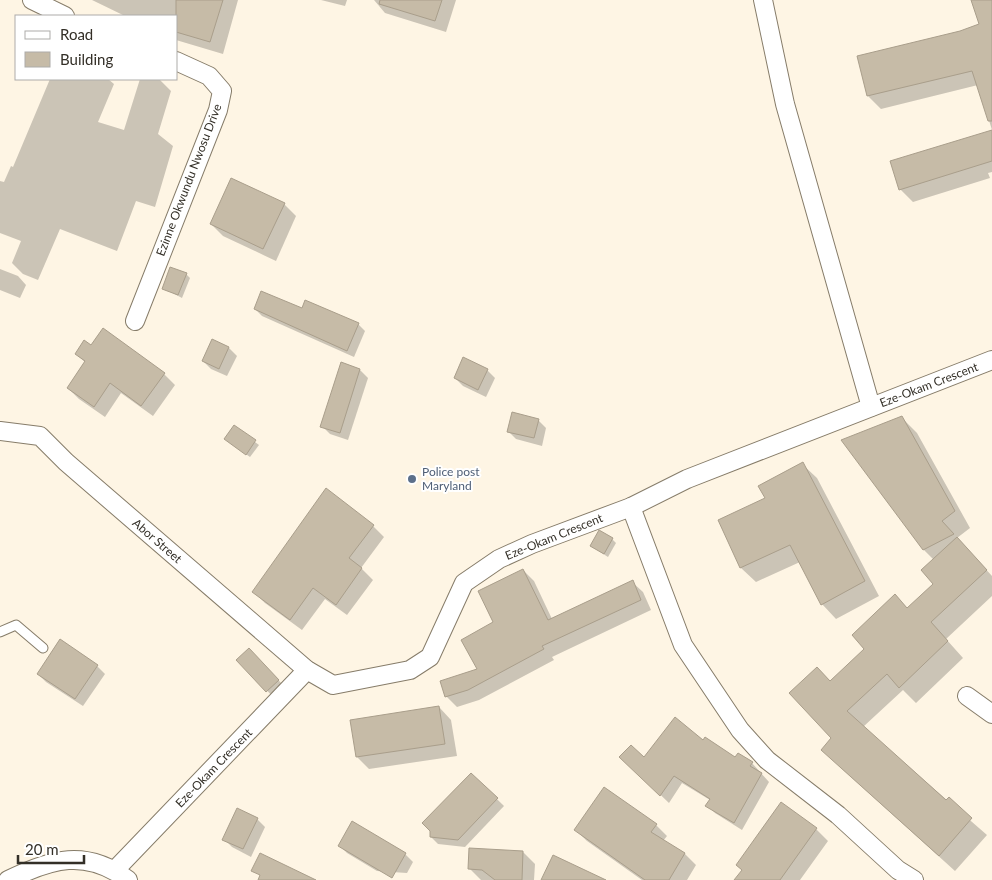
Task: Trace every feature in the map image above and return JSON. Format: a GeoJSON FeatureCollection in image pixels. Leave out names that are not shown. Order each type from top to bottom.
{"type":"FeatureCollection","features":[{"type":"Feature","properties":{"kind":"street"},"geometry":{"type":"LineString","coordinates":[[32,0],[63,15]]}},
{"type":"Feature","properties":{"kind":"street"},"geometry":{"type":"LineString","coordinates":[[763,0],[785,104],[871,407]]}},
{"type":"Feature","properties":{"kind":"street","name":"Ezinne Okwundu Nwosu Drive"},"geometry":{"type":"LineString","coordinates":[[135,321],[218,110],[222,91],[209,76],[178,62]]}},
{"type":"Feature","properties":{"kind":"street","name":"Eze-Okam Crescent"},"geometry":{"type":"LineString","coordinates":[[121,875],[307,670],[333,684],[410,670],[430,657],[464,583],[499,559],[532,544],[631,507],[687,479],[992,360]]}},
{"type":"Feature","properties":{"kind":"street","name":"Abor Street"},"geometry":{"type":"LineString","coordinates":[[0,431],[42,438],[66,462],[307,670]]}},
{"type":"Feature","properties":{"kind":"street"},"geometry":{"type":"LineString","coordinates":[[631,507],[683,645],[740,730],[766,760],[838,815],[898,870],[914,880]]}},
{"type":"Feature","properties":{"kind":"street"},"geometry":{"type":"LineString","coordinates":[[967,696],[992,714]]}},
{"type":"Feature","properties":{"kind":"street"},"geometry":{"type":"LineString","coordinates":[[8,880],[39,865],[53,861],[81,860],[100,863],[121,875]]}},
{"type":"Feature","properties":{"kind":"lane"},"geometry":{"type":"LineString","coordinates":[[0,632],[16,625],[43,648]]}},
{"type":"Feature","properties":{"kind":"building"},"geometry":{"type":"Polygon","coordinates":[[[176,0],[223,0],[210,42],[178,33],[178,15],[176,15],[176,0]]]}},
{"type":"Feature","properties":{"kind":"building"},"geometry":{"type":"Polygon","coordinates":[[[380,0],[442,0],[435,21],[379,4],[380,0]]]}},
{"type":"Feature","properties":{"kind":"building"},"geometry":{"type":"Polygon","coordinates":[[[971,0],[992,0],[992,121],[988,121],[972,71],[867,96],[857,56],[960,31],[979,24],[971,0]]]}},
{"type":"Feature","properties":{"kind":"building"},"geometry":{"type":"Polygon","coordinates":[[[992,130],[992,161],[899,190],[890,161],[992,130]]]}},
{"type":"Feature","properties":{"kind":"building"},"geometry":{"type":"Polygon","coordinates":[[[231,178],[285,203],[263,249],[210,224],[231,178]]]}},
{"type":"Feature","properties":{"kind":"building"},"geometry":{"type":"Polygon","coordinates":[[[170,267],[187,273],[178,295],[162,289],[170,267]]]}},
{"type":"Feature","properties":{"kind":"building"},"geometry":{"type":"Polygon","coordinates":[[[261,291],[302,308],[305,300],[359,323],[347,351],[254,309],[261,291]]]}},
{"type":"Feature","properties":{"kind":"building"},"geometry":{"type":"Polygon","coordinates":[[[103,328],[165,373],[141,406],[110,383],[94,407],[67,388],[85,361],[75,354],[84,340],[91,345],[103,328]]]}},
{"type":"Feature","properties":{"kind":"building"},"geometry":{"type":"Polygon","coordinates":[[[212,339],[229,347],[219,369],[202,361],[212,339]]]}},
{"type":"Feature","properties":{"kind":"building"},"geometry":{"type":"Polygon","coordinates":[[[463,357],[488,369],[478,390],[454,378],[463,357]]]}},
{"type":"Feature","properties":{"kind":"building"},"geometry":{"type":"Polygon","coordinates":[[[341,362],[360,369],[340,433],[320,427],[341,362]]]}},
{"type":"Feature","properties":{"kind":"building"},"geometry":{"type":"Polygon","coordinates":[[[512,412],[539,419],[534,438],[507,432],[512,412]]]}},
{"type":"Feature","properties":{"kind":"building"},"geometry":{"type":"Polygon","coordinates":[[[902,416],[955,511],[942,521],[954,534],[923,550],[841,440],[902,416]]]}},
{"type":"Feature","properties":{"kind":"building"},"geometry":{"type":"Polygon","coordinates":[[[234,425],[256,440],[246,455],[224,439],[234,425]]]}},
{"type":"Feature","properties":{"kind":"building"},"geometry":{"type":"Polygon","coordinates":[[[803,462],[865,581],[821,605],[790,545],[740,568],[718,520],[765,498],[758,486],[803,462]]]}},
{"type":"Feature","properties":{"kind":"building"},"geometry":{"type":"Polygon","coordinates":[[[326,488],[374,525],[349,558],[362,568],[336,605],[313,588],[290,620],[252,592],[326,488]]]}},
{"type":"Feature","properties":{"kind":"building"},"geometry":{"type":"Polygon","coordinates":[[[599,530],[613,538],[604,554],[590,546],[599,530]]]}},
{"type":"Feature","properties":{"kind":"building"},"geometry":{"type":"Polygon","coordinates":[[[957,537],[987,570],[931,622],[948,641],[899,688],[887,674],[847,711],[946,800],[949,797],[972,818],[939,856],[821,750],[831,738],[789,693],[817,667],[830,681],[864,649],[852,635],[895,594],[907,608],[933,584],[921,570],[957,537]]]}},
{"type":"Feature","properties":{"kind":"building"},"geometry":{"type":"Polygon","coordinates":[[[523,569],[548,620],[633,580],[641,600],[542,646],[544,649],[468,690],[445,697],[440,681],[477,669],[461,640],[493,622],[478,591],[523,569]]]}},
{"type":"Feature","properties":{"kind":"building"},"geometry":{"type":"Polygon","coordinates":[[[60,639],[98,665],[75,699],[37,674],[60,639]]]}},
{"type":"Feature","properties":{"kind":"building"},"geometry":{"type":"Polygon","coordinates":[[[249,648],[279,680],[266,692],[236,660],[249,648]]]}},
{"type":"Feature","properties":{"kind":"building"},"geometry":{"type":"Polygon","coordinates":[[[439,706],[445,744],[356,757],[350,720],[439,706]]]}},
{"type":"Feature","properties":{"kind":"building"},"geometry":{"type":"Polygon","coordinates":[[[675,717],[703,740],[705,737],[735,757],[738,753],[753,762],[750,766],[762,773],[734,823],[705,806],[710,799],[674,776],[660,796],[619,757],[631,745],[644,757],[675,717]]]}},
{"type":"Feature","properties":{"kind":"building"},"geometry":{"type":"Polygon","coordinates":[[[471,773],[498,798],[458,840],[430,837],[430,831],[422,823],[471,773]]]}},
{"type":"Feature","properties":{"kind":"building"},"geometry":{"type":"Polygon","coordinates":[[[604,787],[657,824],[651,832],[685,853],[669,880],[645,880],[574,830],[604,787]]]}},
{"type":"Feature","properties":{"kind":"building"},"geometry":{"type":"Polygon","coordinates":[[[781,802],[817,828],[780,880],[734,880],[742,870],[736,865],[781,802]]]}},
{"type":"Feature","properties":{"kind":"building"},"geometry":{"type":"Polygon","coordinates":[[[237,808],[258,818],[243,849],[222,840],[237,808]]]}},
{"type":"Feature","properties":{"kind":"building"},"geometry":{"type":"Polygon","coordinates":[[[352,821],[406,853],[392,878],[338,846],[352,821]]]}},
{"type":"Feature","properties":{"kind":"building"},"geometry":{"type":"Polygon","coordinates":[[[469,848],[523,851],[522,880],[495,880],[482,870],[468,869],[469,848]]]}},
{"type":"Feature","properties":{"kind":"building"},"geometry":{"type":"Polygon","coordinates":[[[260,853],[316,880],[258,880],[260,875],[251,871],[260,853]]]}},
{"type":"Feature","properties":{"kind":"building"},"geometry":{"type":"Polygon","coordinates":[[[553,855],[606,880],[541,880],[553,855]]]}},
{"type":"Feature","properties":{"kind":"place","name":"Police post Maryland"},"geometry":{"type":"Point","coordinates":[412,479]}}]}
